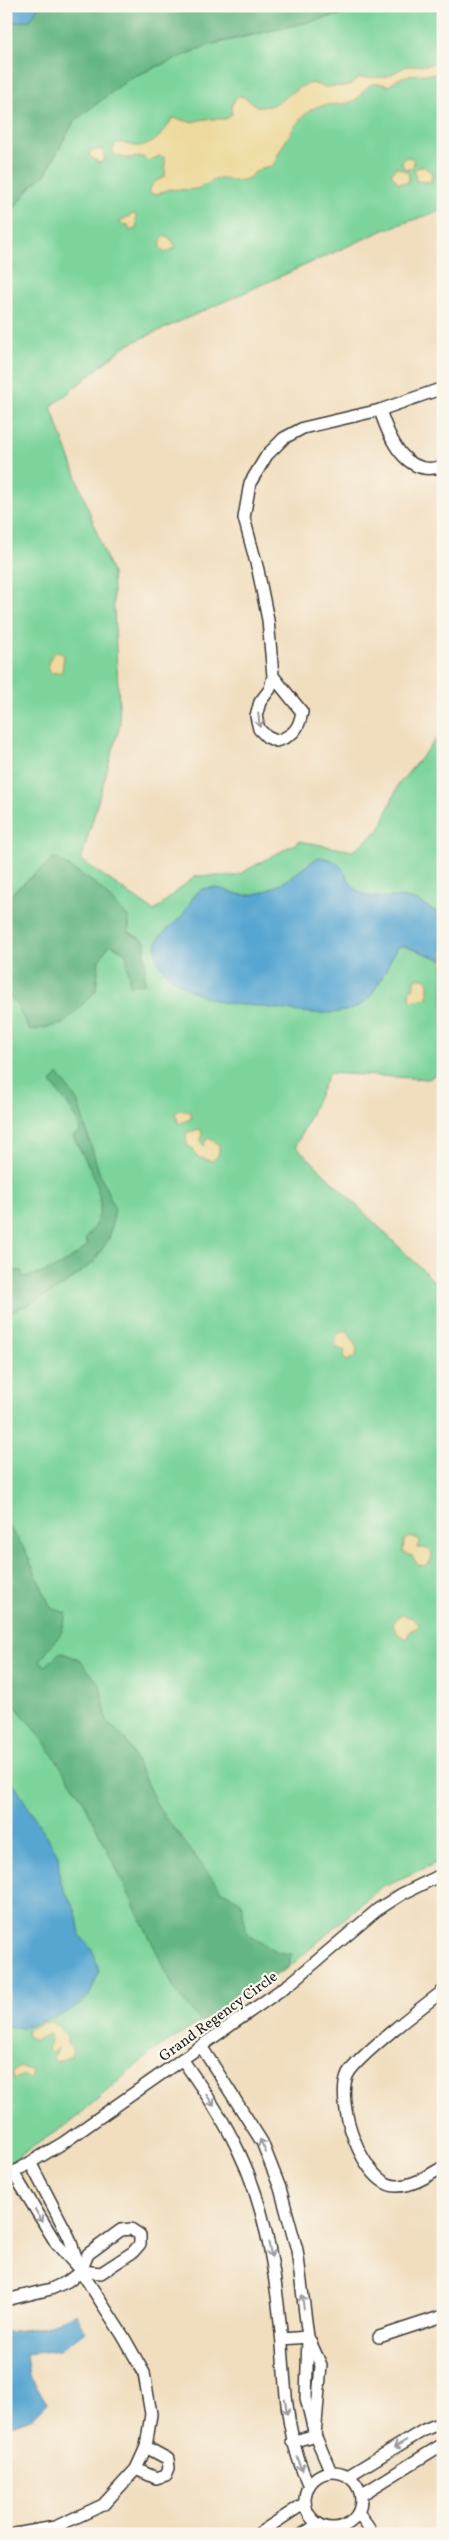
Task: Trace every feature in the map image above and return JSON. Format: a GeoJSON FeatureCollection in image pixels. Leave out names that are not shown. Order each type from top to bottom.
{"type":"FeatureCollection","features":[{"type":"Feature","properties":{"kind":"street"},"geometry":{"type":"LineString","coordinates":[[273,676],[302,712],[299,726],[290,737],[276,741],[267,737],[259,728],[256,716],[260,702],[270,689],[273,676],[265,604],[244,518],[250,482],[267,455],[284,438],[303,428],[380,410],[443,388]]}},
{"type":"Feature","properties":{"kind":"street"},"geometry":{"type":"LineString","coordinates":[[380,410],[391,440],[404,458],[419,467],[443,466]]}},
{"type":"Feature","properties":{"kind":"street","name":"Grand Regency Circle"},"geometry":{"type":"LineString","coordinates":[[10,2175],[31,2164],[292,1982],[377,1910],[402,1894],[442,1878]]}},
{"type":"Feature","properties":{"kind":"street"},"geometry":{"type":"LineString","coordinates":[[443,1991],[365,2056],[349,2073],[343,2094],[346,2113],[363,2159],[381,2181],[396,2186],[413,2182],[443,2167]]}},
{"type":"Feature","properties":{"kind":"street"},"geometry":{"type":"LineString","coordinates":[[201,2046],[262,2142],[280,2188],[296,2250],[308,2337],[306,2398],[316,2435],[331,2472]]}},
{"type":"Feature","properties":{"kind":"street"},"geometry":{"type":"LineString","coordinates":[[182,2060],[214,2105],[239,2150],[257,2196],[271,2254],[282,2340],[285,2402],[292,2442],[309,2486]]}},
{"type":"Feature","properties":{"kind":"street"},"geometry":{"type":"LineString","coordinates":[[31,2164],[69,2237],[81,2271]]}},
{"type":"Feature","properties":{"kind":"street"},"geometry":{"type":"LineString","coordinates":[[10,2175],[56,2244],[81,2271],[123,2336],[144,2374],[151,2414],[146,2447],[136,2469],[103,2504],[55,2527],[15,2534]]}},
{"type":"Feature","properties":{"kind":"street"},"geometry":{"type":"LineString","coordinates":[[6,2300],[51,2289],[68,2281],[81,2271],[88,2254],[121,2230],[131,2229],[140,2235],[140,2244],[133,2252],[101,2273],[81,2271]]}},
{"type":"Feature","properties":{"kind":"street"},"geometry":{"type":"LineString","coordinates":[[379,2337],[443,2316]]}},
{"type":"Feature","properties":{"kind":"street"},"geometry":{"type":"LineString","coordinates":[[282,2340],[308,2337]]}},
{"type":"Feature","properties":{"kind":"street"},"geometry":{"type":"LineString","coordinates":[[348,2476],[424,2430],[443,2422]]}},
{"type":"Feature","properties":{"kind":"street"},"geometry":{"type":"LineString","coordinates":[[292,2442],[316,2435]]}},
{"type":"Feature","properties":{"kind":"street"},"geometry":{"type":"LineString","coordinates":[[361,2496],[443,2444]]}},
{"type":"Feature","properties":{"kind":"street"},"geometry":{"type":"LineString","coordinates":[[136,2469],[156,2478],[166,2475],[169,2468],[168,2459],[146,2447]]}},
{"type":"Feature","properties":{"kind":"street"},"geometry":{"type":"LineString","coordinates":[[331,2472],[348,2476],[354,2481],[361,2496],[358,2513],[338,2531],[318,2524],[310,2515],[305,2503],[309,2486],[318,2476],[331,2472]]}},
{"type":"Feature","properties":{"kind":"street"},"geometry":{"type":"LineString","coordinates":[[258,2534],[305,2503]]}},
{"type":"Feature","properties":{"kind":"street"},"geometry":{"type":"LineString","coordinates":[[358,2513],[372,2534]]}},
{"type":"Feature","properties":{"kind":"street"},"geometry":{"type":"LineString","coordinates":[[303,2534],[318,2524]]}},
{"type":"Feature","properties":{"kind":"green space"},"geometry":{"type":"Polygon","coordinates":[[[39,6],[377,6],[209,45],[130,78],[74,121],[45,175],[33,184],[6,219],[6,12],[11,23],[30,20],[39,6]]]}},
{"type":"Feature","properties":{"kind":"green space"},"geometry":{"type":"Polygon","coordinates":[[[377,6],[420,6],[443,11],[443,210],[386,229],[125,346],[51,407],[112,574],[120,725],[81,860],[154,911],[195,876],[236,876],[300,841],[353,851],[380,829],[398,785],[443,731],[443,1068],[429,1079],[329,1073],[296,1146],[443,1290],[443,1860],[381,1887],[289,1967],[152,2052],[73,2120],[6,2165],[6,219],[33,184],[45,175],[74,121],[130,78],[209,45],[377,6]]]}},
{"type":"Feature","properties":{"kind":"green space"},"geometry":{"type":"Polygon","coordinates":[[[55,858],[96,884],[129,918],[129,932],[145,941],[145,983],[130,986],[126,953],[110,944],[99,960],[96,991],[63,1024],[30,1031],[15,1002],[6,993],[6,904],[15,890],[55,858]]]}},
{"type":"Feature","properties":{"kind":"green space"},"geometry":{"type":"Polygon","coordinates":[[[58,1074],[77,1100],[99,1172],[115,1209],[109,1238],[93,1263],[60,1288],[6,1315],[6,1271],[22,1271],[22,1277],[32,1276],[58,1267],[88,1245],[85,1240],[99,1215],[100,1205],[97,1187],[73,1136],[80,1132],[76,1118],[51,1083],[58,1074]]]}},
{"type":"Feature","properties":{"kind":"green space"},"geometry":{"type":"Polygon","coordinates":[[[6,1523],[24,1548],[51,1608],[67,1613],[61,1633],[40,1661],[46,1666],[60,1652],[80,1660],[100,1685],[107,1721],[126,1740],[159,1809],[221,1890],[241,1902],[247,1934],[277,1952],[291,1954],[289,1967],[201,2022],[175,1990],[84,1802],[39,1734],[6,1695],[6,1523]]]}},
{"type":"Feature","properties":{"kind":"sand"},"geometry":{"type":"Polygon","coordinates":[[[443,58],[443,83],[435,74],[405,76],[389,86],[380,84],[369,85],[351,102],[320,106],[310,110],[296,125],[271,167],[258,170],[244,180],[218,179],[197,189],[169,189],[156,195],[150,193],[150,190],[154,183],[165,176],[165,158],[160,156],[148,161],[143,157],[126,158],[115,155],[112,151],[115,144],[118,143],[142,146],[153,142],[162,134],[173,118],[191,122],[205,119],[226,119],[232,114],[231,106],[237,96],[244,97],[258,107],[270,106],[300,87],[311,83],[325,87],[348,86],[359,78],[386,77],[406,66],[429,65],[443,58]]]}},
{"type":"Feature","properties":{"kind":"sand"},"geometry":{"type":"Polygon","coordinates":[[[102,149],[105,158],[103,161],[99,163],[89,156],[90,151],[102,149]]]}},
{"type":"Feature","properties":{"kind":"sand"},"geometry":{"type":"Polygon","coordinates":[[[406,157],[410,157],[414,163],[410,169],[406,169],[402,165],[402,161],[406,157]]]}},
{"type":"Feature","properties":{"kind":"sand"},"geometry":{"type":"Polygon","coordinates":[[[423,166],[432,173],[431,182],[416,181],[414,169],[423,166]]]}},
{"type":"Feature","properties":{"kind":"sand"},"geometry":{"type":"Polygon","coordinates":[[[396,167],[408,172],[409,180],[407,183],[398,183],[391,174],[396,167]]]}},
{"type":"Feature","properties":{"kind":"sand"},"geometry":{"type":"Polygon","coordinates":[[[133,214],[136,215],[137,228],[130,231],[128,225],[121,224],[120,221],[133,214]]]}},
{"type":"Feature","properties":{"kind":"sand"},"geometry":{"type":"Polygon","coordinates":[[[165,236],[171,239],[176,247],[165,253],[160,248],[161,240],[165,236]]]}},
{"type":"Feature","properties":{"kind":"sand"},"geometry":{"type":"Polygon","coordinates":[[[58,651],[64,655],[62,672],[50,673],[48,667],[49,660],[58,651]]]}},
{"type":"Feature","properties":{"kind":"sand"},"geometry":{"type":"Polygon","coordinates":[[[416,978],[425,978],[428,981],[428,998],[411,1001],[409,991],[413,989],[416,978]]]}},
{"type":"Feature","properties":{"kind":"sand"},"geometry":{"type":"Polygon","coordinates":[[[180,1110],[190,1111],[192,1118],[179,1124],[175,1113],[180,1110]]]}},
{"type":"Feature","properties":{"kind":"sand"},"geometry":{"type":"Polygon","coordinates":[[[199,1129],[202,1131],[201,1143],[204,1146],[205,1141],[209,1138],[218,1144],[219,1154],[212,1161],[197,1157],[192,1148],[187,1146],[186,1133],[199,1129]]]}},
{"type":"Feature","properties":{"kind":"sand"},"geometry":{"type":"Polygon","coordinates":[[[347,1330],[357,1348],[356,1356],[347,1361],[344,1358],[345,1351],[335,1347],[337,1334],[347,1330]]]}},
{"type":"Feature","properties":{"kind":"sand"},"geometry":{"type":"Polygon","coordinates":[[[410,1537],[419,1540],[418,1548],[425,1548],[432,1552],[431,1561],[425,1566],[418,1565],[412,1556],[403,1552],[404,1541],[410,1537]]]}},
{"type":"Feature","properties":{"kind":"sand"},"geometry":{"type":"Polygon","coordinates":[[[403,1615],[415,1620],[419,1627],[411,1630],[406,1639],[398,1634],[393,1624],[398,1617],[403,1615]]]}},
{"type":"Feature","properties":{"kind":"sand"},"geometry":{"type":"Polygon","coordinates":[[[53,2022],[67,2036],[67,2044],[73,2050],[71,2056],[56,2062],[52,2056],[56,2055],[58,2048],[51,2053],[49,2050],[51,2036],[49,2034],[34,2041],[26,2035],[27,2030],[43,2023],[53,2022]]]}},
{"type":"Feature","properties":{"kind":"sand"},"geometry":{"type":"Polygon","coordinates":[[[20,2066],[32,2071],[30,2079],[22,2076],[14,2079],[13,2071],[20,2066]]]}},
{"type":"Feature","properties":{"kind":"water"},"geometry":{"type":"Polygon","coordinates":[[[6,6],[39,6],[30,20],[10,23],[6,6]]]}},
{"type":"Feature","properties":{"kind":"water"},"geometry":{"type":"Polygon","coordinates":[[[318,857],[328,859],[340,866],[353,886],[364,894],[377,897],[411,899],[443,915],[443,960],[404,946],[397,947],[373,993],[362,1004],[340,1012],[326,1013],[297,1012],[232,1004],[209,999],[180,984],[158,963],[156,947],[158,941],[165,931],[180,918],[198,892],[204,889],[217,888],[244,895],[260,893],[278,885],[318,857]]]}},
{"type":"Feature","properties":{"kind":"water"},"geometry":{"type":"Polygon","coordinates":[[[6,1776],[13,1783],[58,1855],[60,1882],[76,1912],[80,1935],[94,1953],[99,1972],[89,1996],[71,2011],[23,2028],[6,2026],[6,1776]]]}},
{"type":"Feature","properties":{"kind":"water"},"geometry":{"type":"Polygon","coordinates":[[[76,2313],[85,2331],[60,2350],[26,2354],[29,2375],[47,2403],[33,2417],[6,2428],[6,2332],[45,2327],[76,2313]]]}}]}
